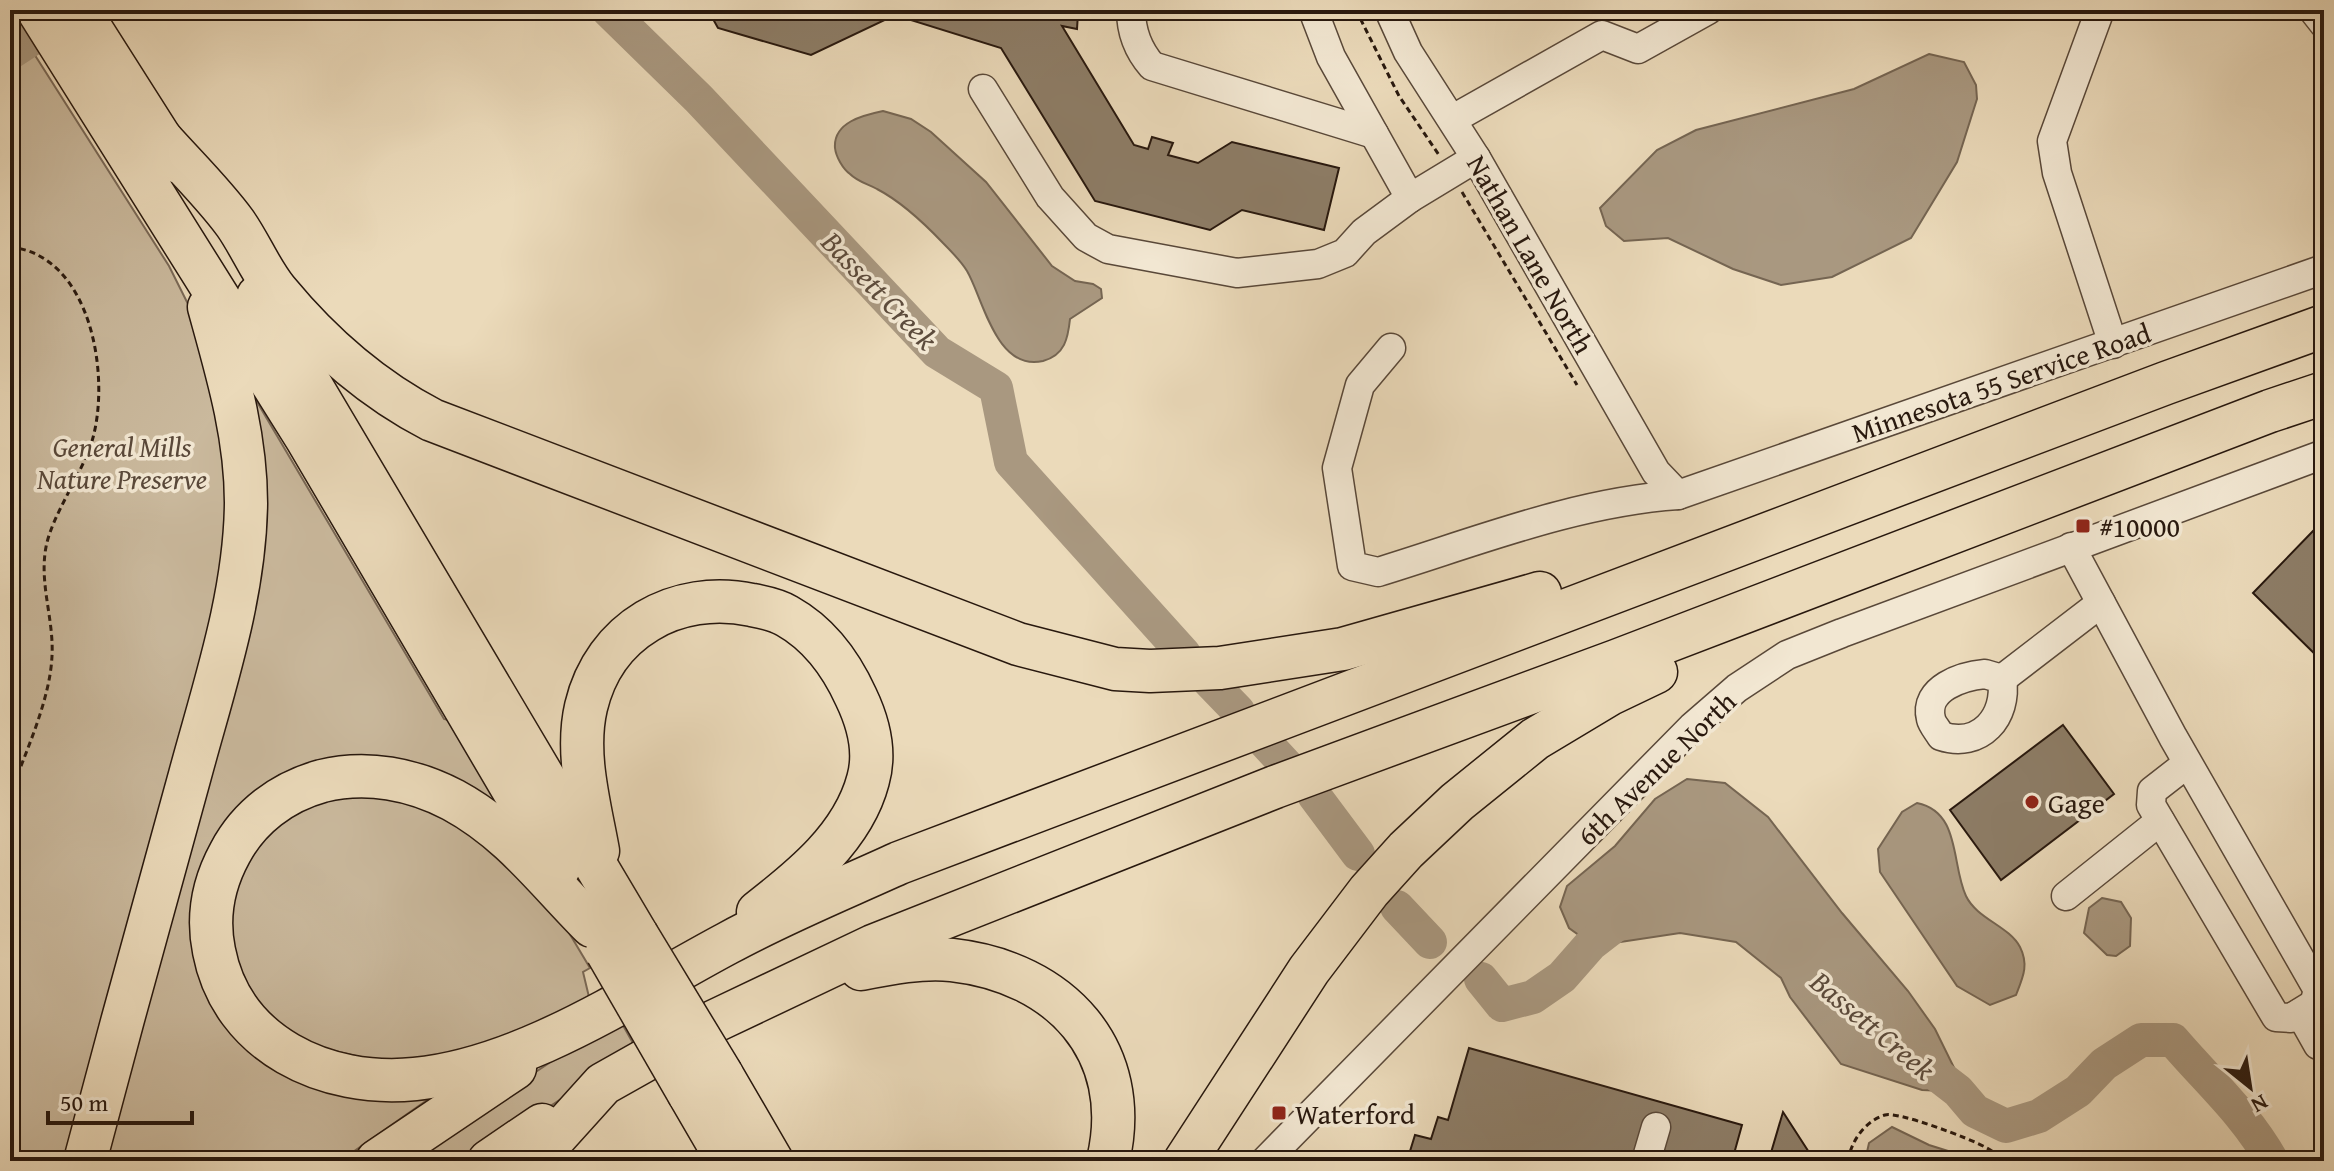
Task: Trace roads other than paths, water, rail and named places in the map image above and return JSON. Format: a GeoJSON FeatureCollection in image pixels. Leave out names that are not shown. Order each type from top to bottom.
{"type":"FeatureCollection","features":[{"type":"Feature","properties":{"kind":"highway"},"geometry":{"type":"LineString","coordinates":[[62,21],[234,221],[276,289],[301,317],[344,361],[410,409],[725,534],[1018,644],[1115,669],[1150,671],[1264,663],[1343,649],[1533,595],[1682,565]]}},
{"type":"Feature","properties":{"kind":"highway"},"geometry":{"type":"LineString","coordinates":[[62,21],[196,264],[307,439],[612,938],[706,1084],[728,1161]]}},
{"type":"Feature","properties":{"kind":"highway"},"geometry":{"type":"LineString","coordinates":[[161,139],[238,263],[602,876]]}},
{"type":"Feature","properties":{"kind":"highway"},"geometry":{"type":"LineString","coordinates":[[85,1161],[216,678],[243,552],[246,502],[240,430],[231,386],[196,264]]}},
{"type":"Feature","properties":{"kind":"highway"},"geometry":{"type":"LineString","coordinates":[[377,1161],[576,1027],[744,934],[899,863],[1682,565],[2324,326]]}},
{"type":"Feature","properties":{"kind":"highway"},"geometry":{"type":"LineString","coordinates":[[489,1161],[603,1084],[756,1000],[873,946],[1275,787],[2324,393]]}},
{"type":"Feature","properties":{"kind":"highway"},"geometry":{"type":"LineString","coordinates":[[1185,1161],[1309,970],[1369,891],[1406,850],[1457,802],[1508,759],[1566,719],[1863,565]]}},
{"type":"Feature","properties":{"kind":"highway"},"geometry":{"type":"LineString","coordinates":[[612,938],[584,769],[583,723],[590,695],[613,650],[645,622],[690,602],[735,601],[785,615],[833,654],[861,708],[870,747],[868,782],[837,840],[820,859],[786,889],[684,966]]}},
{"type":"Feature","properties":{"kind":"highway"},"geometry":{"type":"LineString","coordinates":[[576,1027],[495,1060],[436,1076],[381,1080],[330,1072],[283,1052],[242,1017],[219,972],[212,941],[212,906],[219,877],[243,832],[283,797],[314,783],[371,776],[410,783],[451,799],[471,811],[519,847],[612,938]]}},
{"type":"Feature","properties":{"kind":"highway"},"geometry":{"type":"LineString","coordinates":[[756,1000],[857,969],[906,961],[951,960],[983,966],[1030,984],[1059,1001],[1084,1028],[1101,1053],[1112,1084],[1115,1105],[1108,1161]]}},
{"type":"Feature","properties":{"kind":"highway"},"geometry":{"type":"LineString","coordinates":[[525,1161],[557,1135],[603,1084]]}},
{"type":"Feature","properties":{"kind":"highway"},"geometry":{"type":"LineString","coordinates":[[706,1084],[745,1114],[793,1161]]}},
{"type":"Feature","properties":{"kind":"highway"},"geometry":{"type":"LineString","coordinates":[[745,1114],[772,1161]]}},
{"type":"Feature","properties":{"kind":"street"},"geometry":{"type":"LineString","coordinates":[[1131,10],[1131,23],[1140,52],[1152,66],[1374,134]]}},
{"type":"Feature","properties":{"kind":"street"},"geometry":{"type":"LineString","coordinates":[[1313,10],[1331,57],[1410,198]]}},
{"type":"Feature","properties":{"kind":"street","name":"Nathan Lane North"},"geometry":{"type":"LineString","coordinates":[[1389,10],[1408,52],[1453,119],[1656,472],[1678,495]]}},
{"type":"Feature","properties":{"kind":"street"},"geometry":{"type":"LineString","coordinates":[[1453,119],[1605,23],[1638,49],[1708,10]]}},
{"type":"Feature","properties":{"kind":"street"},"geometry":{"type":"LineString","coordinates":[[2100,10],[2052,141],[2057,173],[2113,344]]}},
{"type":"Feature","properties":{"kind":"street"},"geometry":{"type":"LineString","coordinates":[[2313,10],[2324,24]]}},
{"type":"Feature","properties":{"kind":"street"},"geometry":{"type":"LineString","coordinates":[[983,89],[1050,197],[1086,237],[1108,249],[1237,273],[1318,264],[1345,253],[1364,232],[1410,198],[1476,158]]}},
{"type":"Feature","properties":{"kind":"street","name":"Minnesota 55 Service Road"},"geometry":{"type":"LineString","coordinates":[[1391,348],[1360,385],[1337,468],[1352,566],[1378,572],[1597,505],[1678,495],[2324,269]]}},
{"type":"Feature","properties":{"kind":"street","name":"6th Avenue North"},"geometry":{"type":"LineString","coordinates":[[1282,1156],[1692,727],[1737,688],[1787,655],[1900,610],[2321,459]]}},
{"type":"Feature","properties":{"kind":"street"},"geometry":{"type":"LineString","coordinates":[[2071,547],[2188,763],[2318,990],[2314,1004],[2291,1018],[2276,1017],[2151,805],[2152,791],[2188,763]]}},
{"type":"Feature","properties":{"kind":"street"},"geometry":{"type":"LineString","coordinates":[[2002,679],[2101,603]]}},
{"type":"Feature","properties":{"kind":"street"},"geometry":{"type":"LineString","coordinates":[[2066,896],[2160,821]]}},
{"type":"Feature","properties":{"kind":"street"},"geometry":{"type":"LineString","coordinates":[[2300,1013],[2318,1045]]}},
{"type":"Feature","properties":{"kind":"street"},"geometry":{"type":"LineString","coordinates":[[1646,1161],[1656,1127]]}},
{"type":"Feature","properties":{"kind":"water"},"geometry":{"type":"Polygon","coordinates":[[[1929,54],[1964,62],[1976,85],[1977,99],[1957,162],[1911,238],[1832,277],[1781,285],[1733,269],[1668,238],[1624,241],[1606,226],[1600,208],[1657,150],[1696,130],[1854,89],[1929,54]]]}},
{"type":"Feature","properties":{"kind":"water"},"geometry":{"type":"Polygon","coordinates":[[[883,111],[911,119],[931,132],[986,182],[1052,266],[1075,281],[1093,284],[1101,289],[1102,298],[1070,319],[1066,339],[1056,355],[1043,361],[1027,361],[1014,355],[993,330],[967,271],[956,256],[904,207],[856,179],[842,166],[835,148],[839,132],[851,121],[883,111]]]}},
{"type":"Feature","properties":{"kind":"water"},"geometry":{"type":"Polygon","coordinates":[[[1687,779],[1725,783],[1768,817],[1842,913],[1908,991],[1935,1029],[1966,1092],[1922,1090],[1841,1064],[1790,997],[1781,978],[1736,942],[1680,933],[1594,946],[1569,928],[1560,907],[1567,886],[1615,846],[1655,799],[1687,779]]]}},
{"type":"Feature","properties":{"kind":"water"},"geometry":{"type":"Polygon","coordinates":[[[1917,803],[1931,808],[1948,828],[1961,883],[1971,904],[2008,933],[2020,947],[2025,965],[2016,995],[1990,1005],[1957,986],[1880,872],[1878,849],[1902,812],[1917,803]]]}},
{"type":"Feature","properties":{"kind":"water"},"geometry":{"type":"Polygon","coordinates":[[[2102,898],[2121,902],[2131,918],[2130,946],[2116,956],[2107,955],[2084,933],[2089,908],[2102,898]]]}},
{"type":"Feature","properties":{"kind":"water"},"geometry":{"type":"Polygon","coordinates":[[[1892,1127],[1972,1161],[1865,1161],[1869,1143],[1892,1127]]]}},
{"type":"Feature","properties":{"kind":"waterway","name":"Bassett Creek"},"geometry":{"type":"LineString","coordinates":[[608,10],[699,99],[937,352],[996,388],[1011,462],[1184,654]]}},
{"type":"Feature","properties":{"kind":"waterway","name":"Bassett Creek"},"geometry":{"type":"LineString","coordinates":[[10,53],[68,15]]}},
{"type":"Feature","properties":{"kind":"waterway","name":"Bassett Creek"},"geometry":{"type":"LineString","coordinates":[[1209,681],[1238,711]]}},
{"type":"Feature","properties":{"kind":"waterway","name":"Bassett Creek"},"geometry":{"type":"LineString","coordinates":[[1263,740],[1288,767]]}},
{"type":"Feature","properties":{"kind":"waterway","name":"Bassett Creek"},"geometry":{"type":"LineString","coordinates":[[1314,795],[1358,854]]}},
{"type":"Feature","properties":{"kind":"waterway","name":"Bassett Creek"},"geometry":{"type":"LineString","coordinates":[[1397,907],[1430,942]]}},
{"type":"Feature","properties":{"kind":"waterway","name":"Bassett Creek"},"geometry":{"type":"LineString","coordinates":[[1481,979],[1502,1005],[1533,997],[1562,977],[1591,944],[1626,917]]}},
{"type":"Feature","properties":{"kind":"waterway","name":"Bassett Creek"},"geometry":{"type":"LineString","coordinates":[[1923,1064],[1958,1091],[1975,1111],[2006,1126],[2039,1116],[2078,1091],[2104,1064],[2141,1040],[2173,1040],[2238,1113],[2272,1161]]}},
{"type":"Feature","properties":{"kind":"place","name":"#10000"},"geometry":{"type":"Point","coordinates":[2083,526]}},
{"type":"Feature","properties":{"kind":"place","name":"Gage"},"geometry":{"type":"Point","coordinates":[2032,802]}},
{"type":"Feature","properties":{"kind":"place","name":"Waterford"},"geometry":{"type":"Point","coordinates":[1279,1113]}},
{"type":"Feature","properties":{"kind":"park label","name":"General Mills Nature Preserve"},"geometry":{"type":"Point","coordinates":[122,462]}}]}
